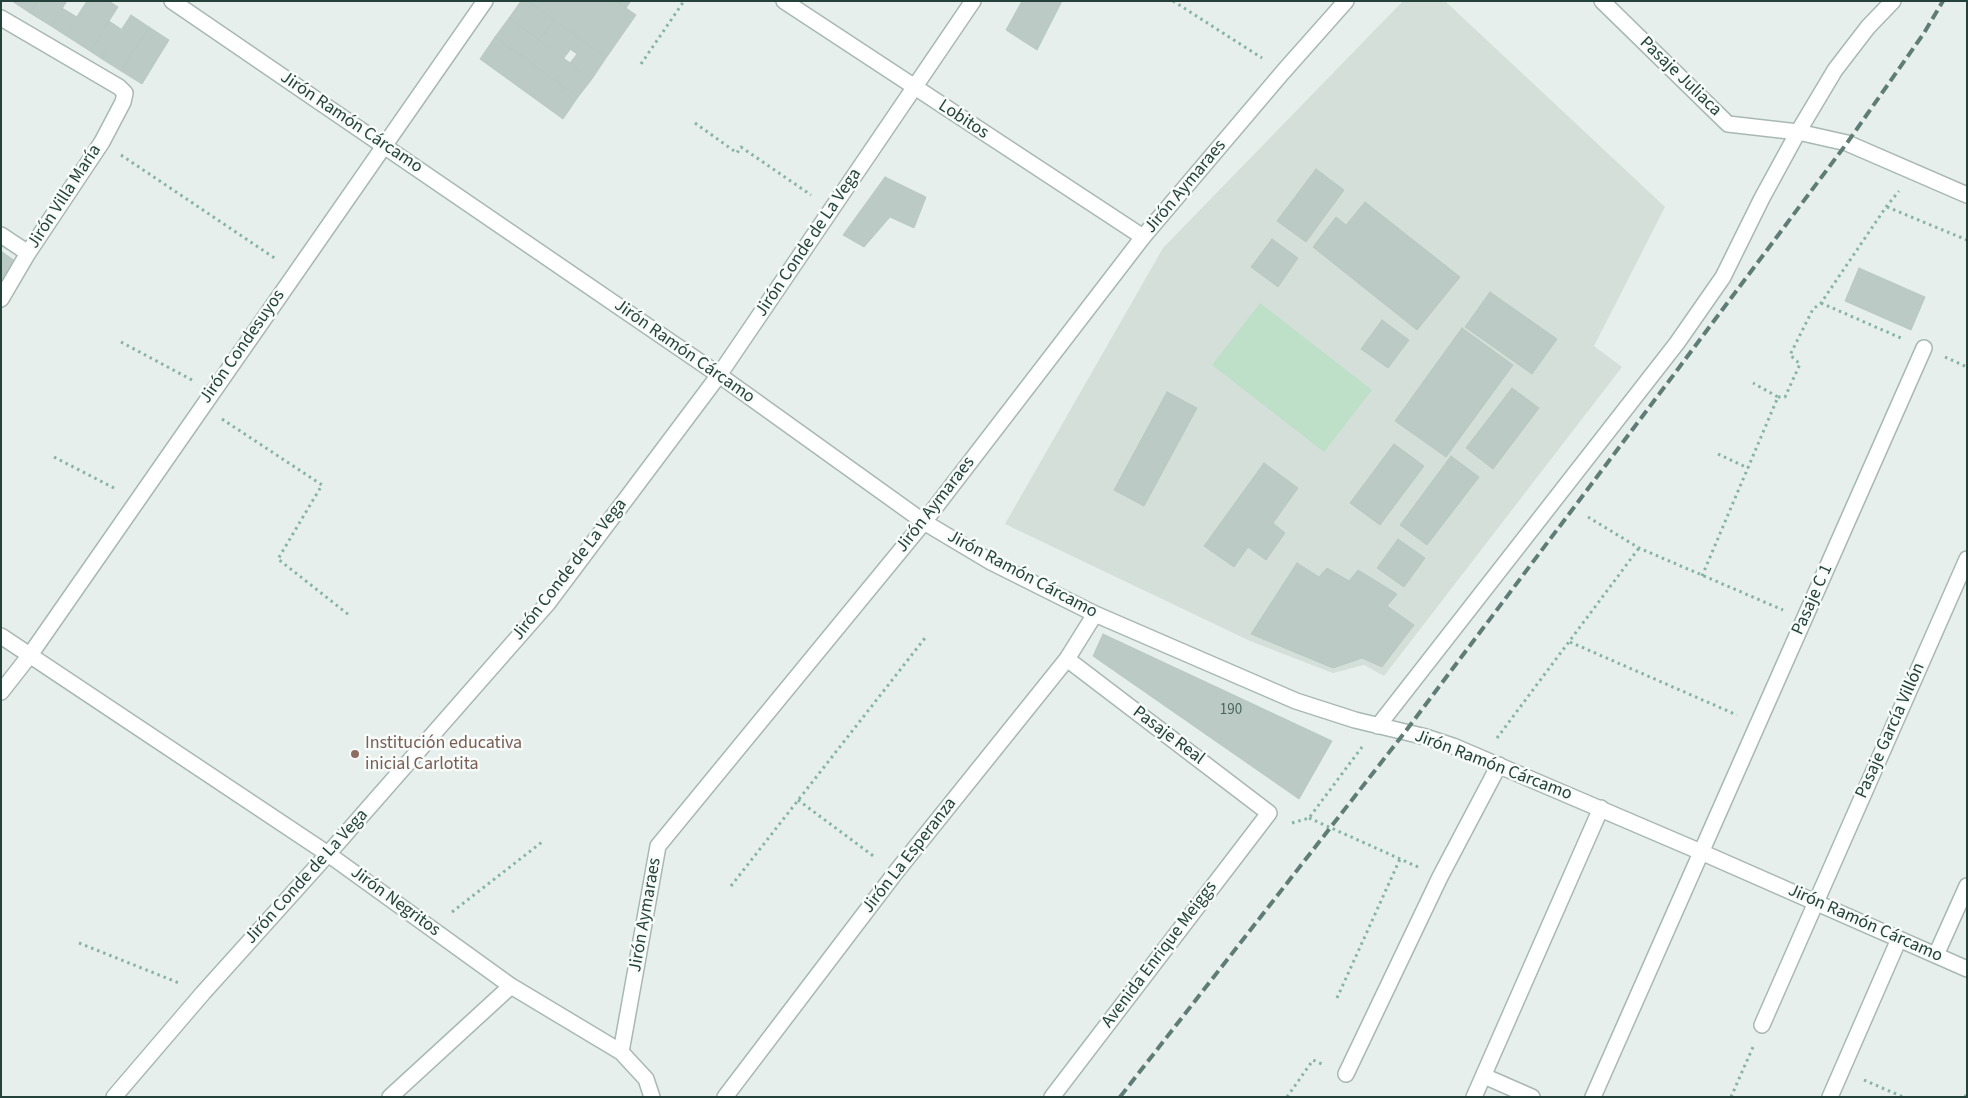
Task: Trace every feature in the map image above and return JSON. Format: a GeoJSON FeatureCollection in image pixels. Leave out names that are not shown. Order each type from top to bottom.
{"type":"FeatureCollection","features":[{"type":"Feature","properties":{"kind":"street","name":"Jirón Ramón Cárcamo"},"geometry":{"type":"LineString","coordinates":[[172,1],[719,375],[924,522],[991,562],[1095,614],[1296,702],[1326,712],[1426,737],[1499,765],[1967,969]]}},
{"type":"Feature","properties":{"kind":"street","name":"Jirón Condesuyos"},"geometry":{"type":"LineString","coordinates":[[1,692],[30,655],[485,1]]}},
{"type":"Feature","properties":{"kind":"street","name":"Lobitos"},"geometry":{"type":"LineString","coordinates":[[784,1],[1143,237]]}},
{"type":"Feature","properties":{"kind":"street","name":"Jirón Conde de La Vega"},"geometry":{"type":"LineString","coordinates":[[114,1097],[203,993],[328,854],[548,603],[719,375],[916,88],[973,1]]}},
{"type":"Feature","properties":{"kind":"street","name":"Jirón Aymaraes"},"geometry":{"type":"LineString","coordinates":[[621,1052],[658,846],[924,522],[1143,237],[1346,1]]}},
{"type":"Feature","properties":{"kind":"street","name":"Pasaje Juliaca"},"geometry":{"type":"LineString","coordinates":[[1602,1],[1728,124],[1798,132]]}},
{"type":"Feature","properties":{"kind":"street"},"geometry":{"type":"LineString","coordinates":[[1378,726],[1677,343],[1723,277],[1762,198],[1835,70],[1868,28],[1893,1]]}},
{"type":"Feature","properties":{"kind":"street","name":"Jirón Villa María"},"geometry":{"type":"LineString","coordinates":[[1,18],[119,87],[125,93],[123,102],[102,142],[28,253],[1,299]]}},
{"type":"Feature","properties":{"kind":"street"},"geometry":{"type":"LineString","coordinates":[[1798,132],[1847,142],[1967,195]]}},
{"type":"Feature","properties":{"kind":"street"},"geometry":{"type":"LineString","coordinates":[[1,235],[28,253]]}},
{"type":"Feature","properties":{"kind":"street","name":"Pasaje C 1"},"geometry":{"type":"LineString","coordinates":[[1593,1097],[1924,348]]}},
{"type":"Feature","properties":{"kind":"street","name":"Pasaje García Villón"},"geometry":{"type":"LineString","coordinates":[[1762,1026],[1967,559]]}},
{"type":"Feature","properties":{"kind":"street","name":"Jirón La Esperanza"},"geometry":{"type":"LineString","coordinates":[[725,1097],[896,872],[1067,659],[1095,614]]}},
{"type":"Feature","properties":{"kind":"street","name":"Jirón Negritos"},"geometry":{"type":"LineString","coordinates":[[1,636],[328,854],[511,986],[621,1052],[646,1080],[652,1096]]}},
{"type":"Feature","properties":{"kind":"street","name":"Pasaje Real"},"geometry":{"type":"LineString","coordinates":[[1067,659],[1269,812]]}},
{"type":"Feature","properties":{"kind":"street"},"geometry":{"type":"LineString","coordinates":[[1346,1074],[1440,877],[1499,765]]}},
{"type":"Feature","properties":{"kind":"street"},"geometry":{"type":"LineString","coordinates":[[1474,1097],[1601,808]]}},
{"type":"Feature","properties":{"kind":"street","name":"Avenida Enrique Meiggs"},"geometry":{"type":"LineString","coordinates":[[1052,1097],[1269,812]]}},
{"type":"Feature","properties":{"kind":"street"},"geometry":{"type":"LineString","coordinates":[[1936,956],[1967,886]]}},
{"type":"Feature","properties":{"kind":"street"},"geometry":{"type":"LineString","coordinates":[[1830,1097],[1899,939]]}},
{"type":"Feature","properties":{"kind":"street"},"geometry":{"type":"LineString","coordinates":[[390,1097],[511,986]]}},
{"type":"Feature","properties":{"kind":"street"},"geometry":{"type":"LineString","coordinates":[[1484,1076],[1532,1097]]}},
{"type":"Feature","properties":{"kind":"path"},"geometry":{"type":"LineString","coordinates":[[641,64],[684,1]]}},
{"type":"Feature","properties":{"kind":"path"},"geometry":{"type":"LineString","coordinates":[[1173,1],[1284,72]]}},
{"type":"Feature","properties":{"kind":"path"},"geometry":{"type":"LineString","coordinates":[[695,124],[737,153],[742,147],[832,210]]}},
{"type":"Feature","properties":{"kind":"path"},"geometry":{"type":"LineString","coordinates":[[102,142],[295,272]]}},
{"type":"Feature","properties":{"kind":"path"},"geometry":{"type":"LineString","coordinates":[[1753,382],[1778,397],[1785,397],[1800,364],[1790,355],[1812,309],[1821,303],[1886,207],[1914,172]]}},
{"type":"Feature","properties":{"kind":"path"},"geometry":{"type":"LineString","coordinates":[[1886,207],[1967,240]]}},
{"type":"Feature","properties":{"kind":"path"},"geometry":{"type":"LineString","coordinates":[[1821,303],[1967,367]]}},
{"type":"Feature","properties":{"kind":"path"},"geometry":{"type":"LineString","coordinates":[[121,342],[213,391]]}},
{"type":"Feature","properties":{"kind":"path"},"geometry":{"type":"LineString","coordinates":[[1702,576],[1778,397]]}},
{"type":"Feature","properties":{"kind":"path"},"geometry":{"type":"LineString","coordinates":[[202,406],[322,484],[278,559],[349,615]]}},
{"type":"Feature","properties":{"kind":"path"},"geometry":{"type":"LineString","coordinates":[[1718,454],[1748,468]]}},
{"type":"Feature","properties":{"kind":"path"},"geometry":{"type":"LineString","coordinates":[[54,457],[137,500]]}},
{"type":"Feature","properties":{"kind":"path"},"geometry":{"type":"LineString","coordinates":[[1588,518],[1639,548],[1804,619]]}},
{"type":"Feature","properties":{"kind":"path"},"geometry":{"type":"LineString","coordinates":[[1482,759],[1639,548]]}},
{"type":"Feature","properties":{"kind":"path"},"geometry":{"type":"LineString","coordinates":[[731,886],[925,638]]}},
{"type":"Feature","properties":{"kind":"path"},"geometry":{"type":"LineString","coordinates":[[1570,642],[1758,724]]}},
{"type":"Feature","properties":{"kind":"path"},"geometry":{"type":"LineString","coordinates":[[1378,726],[1309,818],[1440,877]]}},
{"type":"Feature","properties":{"kind":"path"},"geometry":{"type":"LineString","coordinates":[[798,800],[896,872]]}},
{"type":"Feature","properties":{"kind":"path"},"geometry":{"type":"LineString","coordinates":[[431,928],[542,842]]}},
{"type":"Feature","properties":{"kind":"path"},"geometry":{"type":"LineString","coordinates":[[1337,998],[1400,859]]}},
{"type":"Feature","properties":{"kind":"path"},"geometry":{"type":"LineString","coordinates":[[79,943],[203,993]]}},
{"type":"Feature","properties":{"kind":"path"},"geometry":{"type":"LineString","coordinates":[[1731,1097],[1762,1026]]}},
{"type":"Feature","properties":{"kind":"path"},"geometry":{"type":"LineString","coordinates":[[1287,1097],[1313,1060]]}},
{"type":"Feature","properties":{"kind":"path"},"geometry":{"type":"LineString","coordinates":[[1842,1070],[1903,1097]]}},
{"type":"Feature","properties":{"kind":"path"},"geometry":{"type":"LineString","coordinates":[[1965,1097],[1967,1093]]}},
{"type":"Feature","properties":{"kind":"shaded area"},"geometry":{"type":"Polygon","coordinates":[[[1403,1],[1445,1],[1665,207],[1594,346],[1622,367],[1384,676],[1364,665],[1333,673],[1250,641],[1005,524],[1163,248],[1403,1]]]}},
{"type":"Feature","properties":{"kind":"green space"},"geometry":{"type":"Polygon","coordinates":[[[1260,303],[1372,390],[1324,452],[1212,365],[1260,303]]]}},
{"type":"Feature","properties":{"kind":"building"},"geometry":{"type":"Polygon","coordinates":[[[12,1],[37,1],[30,13],[12,1]]]}},
{"type":"Feature","properties":{"kind":"building"},"geometry":{"type":"Polygon","coordinates":[[[37,1],[67,1],[51,26],[30,13],[37,1]]]}},
{"type":"Feature","properties":{"kind":"building"},"geometry":{"type":"Polygon","coordinates":[[[87,1],[109,1],[118,7],[90,51],[65,35],[87,1]]]}},
{"type":"Feature","properties":{"kind":"building"},"geometry":{"type":"Polygon","coordinates":[[[521,1],[528,1],[554,20],[539,40],[509,18],[521,1]]]}},
{"type":"Feature","properties":{"kind":"building"},"geometry":{"type":"Polygon","coordinates":[[[528,1],[616,1],[636,15],[606,58],[528,1]]]}},
{"type":"Feature","properties":{"kind":"building"},"geometry":{"type":"Polygon","coordinates":[[[616,1],[631,1],[626,8],[616,1]]]}},
{"type":"Feature","properties":{"kind":"building"},"geometry":{"type":"Polygon","coordinates":[[[1022,1],[1062,1],[1037,50],[1006,30],[1022,1]]]}},
{"type":"Feature","properties":{"kind":"building"},"geometry":{"type":"Polygon","coordinates":[[[62,8],[77,17],[65,35],[51,26],[62,8]]]}},
{"type":"Feature","properties":{"kind":"building"},"geometry":{"type":"Polygon","coordinates":[[[131,15],[149,27],[121,71],[102,59],[131,15]]]}},
{"type":"Feature","properties":{"kind":"building"},"geometry":{"type":"Polygon","coordinates":[[[509,18],[592,79],[578,97],[495,37],[509,18]]]}},
{"type":"Feature","properties":{"kind":"building"},"geometry":{"type":"Polygon","coordinates":[[[554,20],[579,38],[564,58],[539,40],[554,20]]]}},
{"type":"Feature","properties":{"kind":"building"},"geometry":{"type":"Polygon","coordinates":[[[109,21],[121,29],[102,59],[90,51],[109,21]]]}},
{"type":"Feature","properties":{"kind":"building"},"geometry":{"type":"Polygon","coordinates":[[[149,27],[169,40],[142,84],[121,71],[149,27]]]}},
{"type":"Feature","properties":{"kind":"building"},"geometry":{"type":"Polygon","coordinates":[[[495,37],[578,97],[563,119],[480,59],[495,37]]]}},
{"type":"Feature","properties":{"kind":"building"},"geometry":{"type":"Polygon","coordinates":[[[579,38],[606,58],[592,79],[570,63],[577,54],[570,49],[579,38]]]}},
{"type":"Feature","properties":{"kind":"building"},"geometry":{"type":"Polygon","coordinates":[[[1316,169],[1344,190],[1306,242],[1277,221],[1316,169]]]}},
{"type":"Feature","properties":{"kind":"building"},"geometry":{"type":"Polygon","coordinates":[[[885,177],[926,197],[914,228],[890,217],[864,247],[843,235],[885,177]]]}},
{"type":"Feature","properties":{"kind":"building"},"geometry":{"type":"Polygon","coordinates":[[[1365,202],[1460,277],[1417,330],[1313,247],[1336,217],[1346,225],[1365,202]]]}},
{"type":"Feature","properties":{"kind":"building"},"geometry":{"type":"Polygon","coordinates":[[[1272,239],[1298,258],[1278,287],[1251,267],[1272,239]]]}},
{"type":"Feature","properties":{"kind":"building"},"geometry":{"type":"Polygon","coordinates":[[[1,251],[19,264],[1,289],[1,251]]]}},
{"type":"Feature","properties":{"kind":"building"},"geometry":{"type":"Polygon","coordinates":[[[1859,268],[1925,297],[1911,330],[1845,301],[1859,268]]]}},
{"type":"Feature","properties":{"kind":"building"},"geometry":{"type":"Polygon","coordinates":[[[1490,292],[1557,339],[1532,374],[1465,327],[1490,292]]]}},
{"type":"Feature","properties":{"kind":"building"},"geometry":{"type":"Polygon","coordinates":[[[1382,320],[1409,340],[1388,368],[1361,349],[1382,320]]]}},
{"type":"Feature","properties":{"kind":"building"},"geometry":{"type":"Polygon","coordinates":[[[1462,328],[1513,365],[1446,457],[1395,421],[1462,328]]]}},
{"type":"Feature","properties":{"kind":"building"},"geometry":{"type":"Polygon","coordinates":[[[1512,388],[1539,408],[1493,469],[1466,448],[1512,388]]]}},
{"type":"Feature","properties":{"kind":"building"},"geometry":{"type":"Polygon","coordinates":[[[1167,392],[1197,408],[1144,506],[1114,490],[1167,392]]]}},
{"type":"Feature","properties":{"kind":"building"},"geometry":{"type":"Polygon","coordinates":[[[1394,444],[1424,466],[1380,525],[1350,503],[1394,444]]]}},
{"type":"Feature","properties":{"kind":"building"},"geometry":{"type":"Polygon","coordinates":[[[1451,456],[1479,477],[1427,545],[1400,525],[1451,456]]]}},
{"type":"Feature","properties":{"kind":"building"},"geometry":{"type":"Polygon","coordinates":[[[1264,463],[1298,488],[1273,523],[1285,533],[1266,560],[1248,547],[1234,567],[1204,546],[1264,463]]]}},
{"type":"Feature","properties":{"kind":"building"},"geometry":{"type":"Polygon","coordinates":[[[1398,539],[1425,558],[1404,587],[1377,568],[1398,539]]]}},
{"type":"Feature","properties":{"kind":"building"},"geometry":{"type":"Polygon","coordinates":[[[1297,563],[1319,577],[1327,568],[1349,581],[1358,570],[1397,594],[1387,606],[1414,625],[1382,667],[1362,658],[1333,668],[1251,634],[1297,563]]]}},
{"type":"Feature","properties":{"kind":"building"},"geometry":{"type":"Polygon","coordinates":[[[1103,634],[1332,741],[1299,799],[1093,656],[1103,634]]]}},
{"type":"Feature","properties":{"kind":"railway"},"geometry":{"type":"LineString","coordinates":[[1120,1097],[1405,732],[1675,373],[1847,143],[1924,33],[1943,1]]}},
{"type":"Feature","properties":{"kind":"place","name":"Institución educativa inicial Carlotita"},"geometry":{"type":"Point","coordinates":[355,754]}}]}
